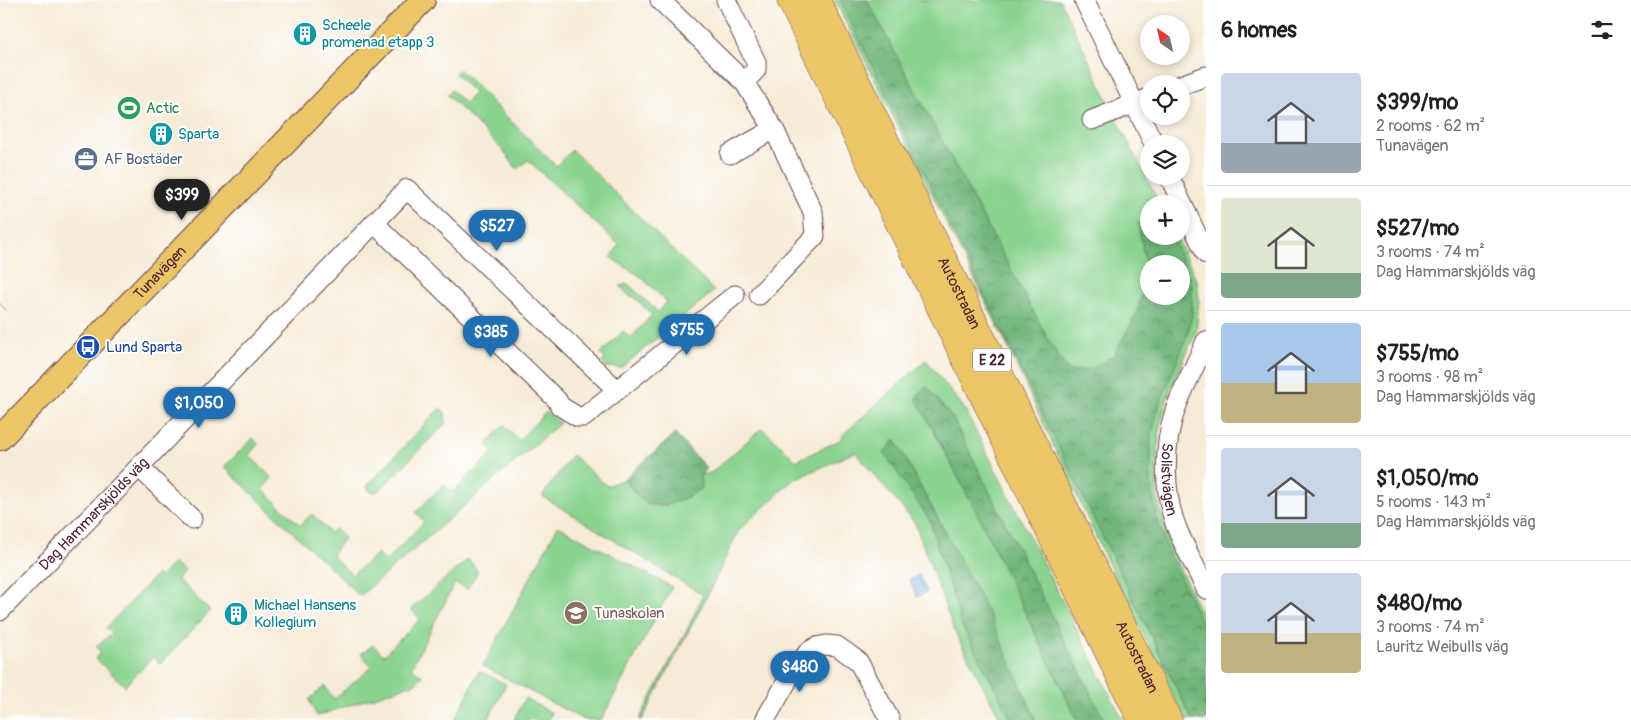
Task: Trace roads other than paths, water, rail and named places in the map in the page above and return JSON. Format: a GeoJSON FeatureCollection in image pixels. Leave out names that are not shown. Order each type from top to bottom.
{"type":"FeatureCollection","features":[{"type":"Feature","properties":{"kind":"highway","name":"Autostradan"},"geometry":{"type":"LineString","coordinates":[[790,0],[1142,720]]}},
{"type":"Feature","properties":{"kind":"highway","name":"Autostradan"},"geometry":{"type":"LineString","coordinates":[[816,0],[1168,720]]}},
{"type":"Feature","properties":{"kind":"main road","name":"Tunavägen"},"geometry":{"type":"LineString","coordinates":[[0,438],[419,1]]}},
{"type":"Feature","properties":{"kind":"street"},"geometry":{"type":"LineString","coordinates":[[660,0],[744,82],[774,129],[813,212],[816,236],[759,294]]}},
{"type":"Feature","properties":{"kind":"street"},"geometry":{"type":"LineString","coordinates":[[726,0],[756,62],[756,70],[744,82]]}},
{"type":"Feature","properties":{"kind":"street"},"geometry":{"type":"LineString","coordinates":[[1084,0],[1140,97]]}},
{"type":"Feature","properties":{"kind":"street"},"geometry":{"type":"LineString","coordinates":[[1190,82],[1206,76]]}},
{"type":"Feature","properties":{"kind":"street"},"geometry":{"type":"LineString","coordinates":[[1092,120],[1140,101]]}},
{"type":"Feature","properties":{"kind":"street"},"geometry":{"type":"LineString","coordinates":[[730,154],[774,129]]}},
{"type":"Feature","properties":{"kind":"street"},"geometry":{"type":"LineString","coordinates":[[1173,185],[1206,253]]}},
{"type":"Feature","properties":{"kind":"street","name":"Dag Hammarskjölds väg"},"geometry":{"type":"LineString","coordinates":[[0,611],[407,189],[617,390]]}},
{"type":"Feature","properties":{"kind":"street"},"geometry":{"type":"LineString","coordinates":[[374,223],[527,370],[557,400],[560,406],[578,417],[584,417],[735,295]]}},
{"type":"Feature","properties":{"kind":"street","name":"Solistvägen"},"geometry":{"type":"LineString","coordinates":[[1204,353],[1174,412],[1166,466],[1169,498],[1177,529],[1206,589]]}},
{"type":"Feature","properties":{"kind":"street"},"geometry":{"type":"LineString","coordinates":[[139,466],[192,518]]}},
{"type":"Feature","properties":{"kind":"street"},"geometry":{"type":"LineString","coordinates":[[765,720],[789,678],[808,652],[816,647],[826,645],[837,646],[850,653],[858,661],[890,720]]}},
{"type":"Feature","properties":{"kind":"water"},"geometry":{"type":"Polygon","coordinates":[[[919,575],[927,592],[917,597],[909,580],[919,575]]]}},
{"type":"Feature","properties":{"kind":"place","name":"Scheele promenad etapp 3"},"geometry":{"type":"Point","coordinates":[305,34]}},
{"type":"Feature","properties":{"kind":"place","name":"Actic"},"geometry":{"type":"Point","coordinates":[129,108]}},
{"type":"Feature","properties":{"kind":"place","name":"Sparta"},"geometry":{"type":"Point","coordinates":[161,134]}},
{"type":"Feature","properties":{"kind":"place","name":"AF Bostäder"},"geometry":{"type":"Point","coordinates":[86,159]}},
{"type":"Feature","properties":{"kind":"place","name":"Lund Sparta"},"geometry":{"type":"Point","coordinates":[88,347]}},
{"type":"Feature","properties":{"kind":"place","name":"Tunaskolan"},"geometry":{"type":"Point","coordinates":[576,613]}},
{"type":"Feature","properties":{"kind":"place","name":"Michael Hansens Kollegium"},"geometry":{"type":"Point","coordinates":[236,614]}}]}
